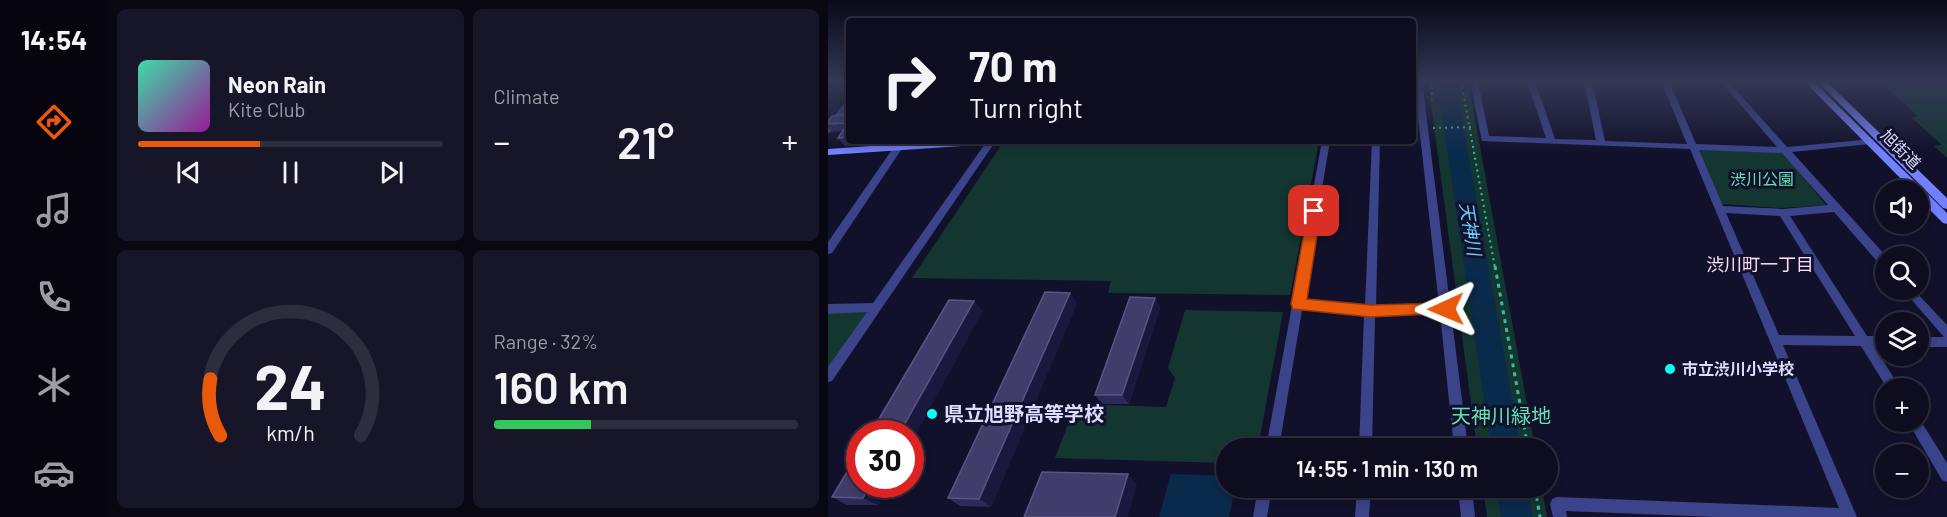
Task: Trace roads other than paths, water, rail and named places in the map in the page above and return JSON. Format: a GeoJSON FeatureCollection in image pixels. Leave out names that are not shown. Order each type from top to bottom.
{"type":"FeatureCollection","features":[{"type":"Feature","properties":{"kind":"street"},"geometry":{"type":"LineString","coordinates":[[1418,105],[1418,122],[1446,309],[1460,438]]}},
{"type":"Feature","properties":{"kind":"street"},"geometry":{"type":"LineString","coordinates":[[1479,105],[1485,139],[1786,150],[1870,141]]}},
{"type":"Feature","properties":{"kind":"street"},"geometry":{"type":"LineString","coordinates":[[1539,105],[1551,141]]}},
{"type":"Feature","properties":{"kind":"street"},"geometry":{"type":"LineString","coordinates":[[1593,105],[1601,142]]}},
{"type":"Feature","properties":{"kind":"street"},"geometry":{"type":"LineString","coordinates":[[1560,517],[1557,504],[1850,516],[1675,105]]}},
{"type":"Feature","properties":{"kind":"street"},"geometry":{"type":"LineString","coordinates":[[1746,105],[1875,252]]}},
{"type":"Feature","properties":{"kind":"street","name":"旭街道"},"geometry":{"type":"LineString","coordinates":[[1833,105],[1907,180]]}},
{"type":"Feature","properties":{"kind":"street","name":"旭街道"},"geometry":{"type":"LineString","coordinates":[[1846,105],[1947,205]]}},
{"type":"Feature","properties":{"kind":"street"},"geometry":{"type":"LineString","coordinates":[[828,130],[846,107]]}},
{"type":"Feature","properties":{"kind":"street"},"geometry":{"type":"LineString","coordinates":[[828,153],[924,144]]}},
{"type":"Feature","properties":{"kind":"street"},"geometry":{"type":"LineString","coordinates":[[828,377],[989,144]]}},
{"type":"Feature","properties":{"kind":"street"},"geometry":{"type":"LineString","coordinates":[[1274,438],[1326,144]]}},
{"type":"Feature","properties":{"kind":"street"},"geometry":{"type":"LineString","coordinates":[[1365,438],[1376,144]]}},
{"type":"Feature","properties":{"kind":"street"},"geometry":{"type":"LineString","coordinates":[[828,250],[901,145]]}},
{"type":"Feature","properties":{"kind":"street","name":"旭街道"},"geometry":{"type":"LineString","coordinates":[[1929,202],[1947,220]]}},
{"type":"Feature","properties":{"kind":"street"},"geometry":{"type":"LineString","coordinates":[[1718,209],[1783,213],[1836,208]]}},
{"type":"Feature","properties":{"kind":"street"},"geometry":{"type":"LineString","coordinates":[[1783,213],[1888,378]]}},
{"type":"Feature","properties":{"kind":"street"},"geometry":{"type":"LineString","coordinates":[[1917,300],[1947,333]]}},
{"type":"Feature","properties":{"kind":"street"},"geometry":{"type":"LineString","coordinates":[[1299,304],[1371,311],[1446,309]]}},
{"type":"Feature","properties":{"kind":"street"},"geometry":{"type":"LineString","coordinates":[[828,309],[877,307]]}},
{"type":"Feature","properties":{"kind":"street"},"geometry":{"type":"LineString","coordinates":[[1776,340],[1875,341]]}},
{"type":"Feature","properties":{"kind":"street"},"geometry":{"type":"LineString","coordinates":[[1929,342],[1947,342]]}},
{"type":"Feature","properties":{"kind":"street"},"geometry":{"type":"LineString","coordinates":[[1920,432],[1947,475]]}},
{"type":"Feature","properties":{"kind":"street"},"geometry":{"type":"LineString","coordinates":[[1260,517],[1263,498]]}},
{"type":"Feature","properties":{"kind":"street"},"geometry":{"type":"LineString","coordinates":[[1362,517],[1363,498]]}},
{"type":"Feature","properties":{"kind":"street"},"geometry":{"type":"LineString","coordinates":[[1466,498],[1468,517]]}},
{"type":"Feature","properties":{"kind":"water"},"geometry":{"type":"Polygon","coordinates":[[[1171,474],[1216,476],[1216,498],[1233,498],[1229,517],[1159,517],[1171,474]]]}},
{"type":"Feature","properties":{"kind":"waterway","name":"天神川"},"geometry":{"type":"LineString","coordinates":[[1450,105],[1504,438]]}},
{"type":"Feature","properties":{"kind":"waterway","name":"天神川"},"geometry":{"type":"LineString","coordinates":[[1514,498],[1517,517]]}},
{"type":"Feature","properties":{"kind":"place","name":"市立渋川小学校"},"geometry":{"type":"Point","coordinates":[1670,369]}},
{"type":"Feature","properties":{"kind":"place","name":"県立旭野高等学校"},"geometry":{"type":"Point","coordinates":[932,414]}},
{"type":"Feature","properties":{"kind":"district","name":"渋川町一丁目"},"geometry":{"type":"Point","coordinates":[1760,265]}},
{"type":"Feature","properties":{"kind":"park label","name":"渋川公園"},"geometry":{"type":"Point","coordinates":[1762,179]}},
{"type":"Feature","properties":{"kind":"park label","name":"天神川緑地"},"geometry":{"type":"Point","coordinates":[1501,416]}}]}
